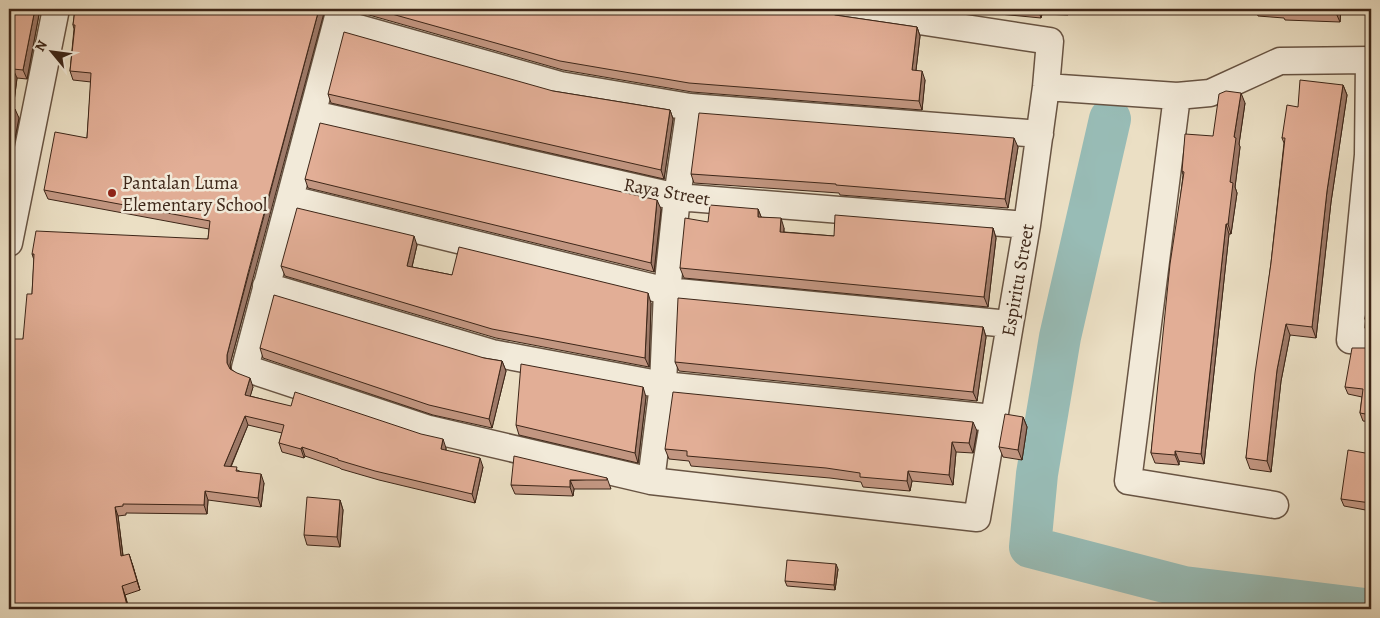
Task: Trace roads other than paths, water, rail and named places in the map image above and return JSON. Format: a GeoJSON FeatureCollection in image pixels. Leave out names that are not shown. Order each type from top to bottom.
{"type":"FeatureCollection","features":[{"type":"Feature","properties":{"kind":"street"},"geometry":{"type":"LineString","coordinates":[[9,242],[56,9]]}},
{"type":"Feature","properties":{"kind":"street","name":"Espiritu Street"},"geometry":{"type":"LineString","coordinates":[[651,481],[977,518],[1027,225],[1040,134],[1054,88],[1050,41],[841,9]]}},
{"type":"Feature","properties":{"kind":"street"},"geometry":{"type":"LineString","coordinates":[[690,106],[677,197],[667,291],[663,385],[651,481],[429,429],[245,368],[338,15],[560,84],[690,106],[1040,134]]}},
{"type":"Feature","properties":{"kind":"street"},"geometry":{"type":"LineString","coordinates":[[1054,88],[1167,95],[1210,93],[1280,61],[1370,60],[1370,155],[1350,340],[1371,342]]}},
{"type":"Feature","properties":{"kind":"street"},"geometry":{"type":"LineString","coordinates":[[1167,95],[1128,481],[1275,505]]}},
{"type":"Feature","properties":{"kind":"street","name":"Raya Street"},"geometry":{"type":"LineString","coordinates":[[313,114],[677,197],[1027,225]]}},
{"type":"Feature","properties":{"kind":"street"},"geometry":{"type":"LineString","coordinates":[[290,199],[667,291],[1009,324]]}},
{"type":"Feature","properties":{"kind":"street"},"geometry":{"type":"LineString","coordinates":[[266,286],[492,353],[663,385],[993,418]]}},
{"type":"Feature","properties":{"kind":"waterway"},"geometry":{"type":"LineString","coordinates":[[1110,119],[1060,337],[1037,474],[1030,547],[1184,587],[1365,609]]}},
{"type":"Feature","properties":{"kind":"place","name":"Pantalan Luma Elementary School"},"geometry":{"type":"Point","coordinates":[112,193]}}]}
